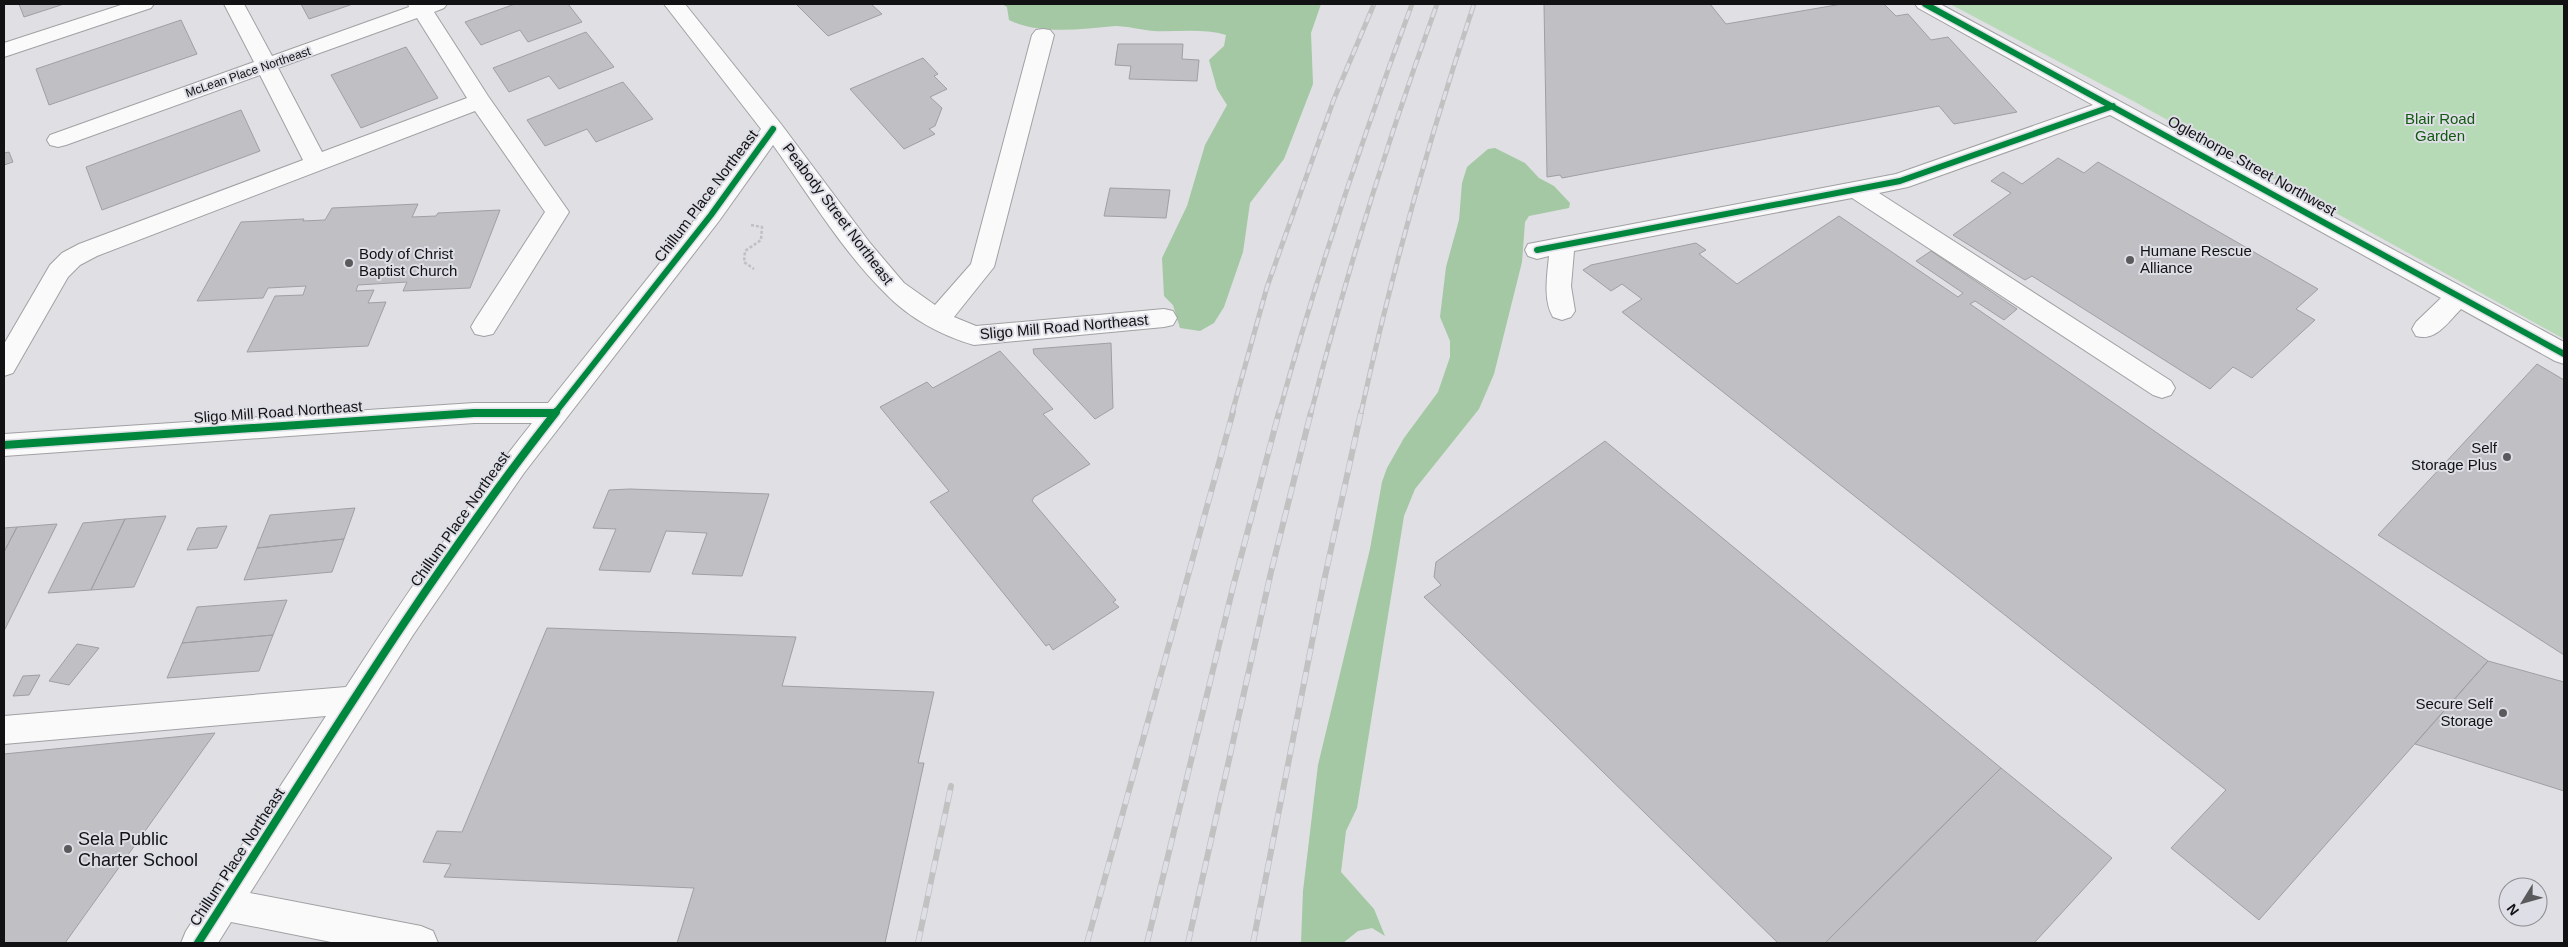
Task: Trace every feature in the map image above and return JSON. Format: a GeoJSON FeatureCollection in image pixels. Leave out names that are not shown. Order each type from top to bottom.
{"type":"FeatureCollection","features":[{"type":"Feature","properties":{"kind":"street"},"geometry":{"type":"LineString","coordinates":[[4,50],[144,4]]}},
{"type":"Feature","properties":{"kind":"street"},"geometry":{"type":"LineString","coordinates":[[234,4],[316,162]]}},
{"type":"Feature","properties":{"kind":"street","name":"Peabody Street Northeast"},"geometry":{"type":"LineString","coordinates":[[674,4],[773,129],[860,249],[895,290],[937,320]]}},
{"type":"Feature","properties":{"kind":"street","name":"Oglethorpe Street Northwest"},"geometry":{"type":"LineString","coordinates":[[1925,4],[2564,354]]}},
{"type":"Feature","properties":{"kind":"street"},"geometry":{"type":"LineString","coordinates":[[426,6],[480,100],[556,212],[484,327]]}},
{"type":"Feature","properties":{"kind":"street","name":"McLean Place Northeast"},"geometry":{"type":"LineString","coordinates":[[58,140],[266,66],[426,6]]}},
{"type":"Feature","properties":{"kind":"street"},"geometry":{"type":"LineString","coordinates":[[937,320],[982,267],[1043,35]]}},
{"type":"Feature","properties":{"kind":"street"},"geometry":{"type":"LineString","coordinates":[[4,366],[60,270],[71,258],[480,100]]}},
{"type":"Feature","properties":{"kind":"street"},"geometry":{"type":"LineString","coordinates":[[1537,250],[1900,182],[2113,106]]}},
{"type":"Feature","properties":{"kind":"street","name":"Chillum Place Northeast"},"geometry":{"type":"LineString","coordinates":[[198,943],[354,700],[503,481],[554,413],[711,215],[773,129]]}},
{"type":"Feature","properties":{"kind":"street"},"geometry":{"type":"LineString","coordinates":[[1857,190],[2162,388]]}},
{"type":"Feature","properties":{"kind":"street"},"geometry":{"type":"LineString","coordinates":[[1562,245],[1560,286],[1562,311]]}},
{"type":"Feature","properties":{"kind":"street"},"geometry":{"type":"LineString","coordinates":[[2424,329],[2459,296]]}},
{"type":"Feature","properties":{"kind":"street","name":"Sligo Mill Road Northeast"},"geometry":{"type":"LineString","coordinates":[[937,320],[974,336],[1164,318]]}},
{"type":"Feature","properties":{"kind":"street","name":"Sligo Mill Road Northeast"},"geometry":{"type":"LineString","coordinates":[[4,445],[480,413],[554,413]]}},
{"type":"Feature","properties":{"kind":"street"},"geometry":{"type":"LineString","coordinates":[[4,730],[354,700]]}},
{"type":"Feature","properties":{"kind":"street"},"geometry":{"type":"LineString","coordinates":[[223,904],[421,943]]}},
{"type":"Feature","properties":{"kind":"path"},"geometry":{"type":"LineString","coordinates":[[745,224],[762,227],[761,240],[745,252],[744,262],[754,269]]}},
{"type":"Feature","properties":{"kind":"green space"},"geometry":{"type":"Polygon","coordinates":[[[1002,4],[1321,4],[1311,33],[1313,84],[1284,159],[1250,203],[1243,252],[1224,307],[1214,323],[1200,331],[1180,328],[1173,305],[1164,296],[1162,258],[1187,206],[1205,145],[1227,105],[1217,89],[1209,60],[1224,46],[1226,35],[1199,31],[1154,31],[1120,26],[1061,30],[1034,28],[1009,20],[1007,7],[1002,4]]]}},
{"type":"Feature","properties":{"kind":"green space","name":"Blair Road Garden"},"geometry":{"type":"Polygon","coordinates":[[[1950,4],[2564,4],[2564,339],[2135,102],[1950,4]]]}},
{"type":"Feature","properties":{"kind":"green space"},"geometry":{"type":"Polygon","coordinates":[[[1495,148],[1525,163],[1539,178],[1554,186],[1570,203],[1569,208],[1529,216],[1525,222],[1522,262],[1494,374],[1479,409],[1415,489],[1404,516],[1357,808],[1346,831],[1341,872],[1374,909],[1385,936],[1372,928],[1358,931],[1343,943],[1301,943],[1303,891],[1318,765],[1370,549],[1382,482],[1387,468],[1404,438],[1438,392],[1450,357],[1450,341],[1440,317],[1446,267],[1459,220],[1462,183],[1467,167],[1488,149],[1495,148]]]}},
{"type":"Feature","properties":{"kind":"building"},"geometry":{"type":"Polygon","coordinates":[[[19,4],[64,4],[24,17],[19,4]]]}},
{"type":"Feature","properties":{"kind":"building"},"geometry":{"type":"Polygon","coordinates":[[[301,4],[353,4],[309,19],[301,4]]]}},
{"type":"Feature","properties":{"kind":"building"},"geometry":{"type":"Polygon","coordinates":[[[515,4],[568,4],[582,22],[528,42],[520,30],[481,45],[465,22],[515,4]]]}},
{"type":"Feature","properties":{"kind":"building"},"geometry":{"type":"Polygon","coordinates":[[[796,4],[871,4],[882,14],[828,36],[796,4]]]}},
{"type":"Feature","properties":{"kind":"building"},"geometry":{"type":"Polygon","coordinates":[[[1544,4],[1710,4],[1726,24],[1842,4],[1884,4],[1896,16],[1908,14],[1931,40],[1948,37],[2017,112],[1954,124],[1939,106],[1562,178],[1560,175],[1547,177],[1544,4]]]}},
{"type":"Feature","properties":{"kind":"building"},"geometry":{"type":"Polygon","coordinates":[[[181,20],[197,54],[49,105],[36,69],[181,20]]]}},
{"type":"Feature","properties":{"kind":"building"},"geometry":{"type":"Polygon","coordinates":[[[586,32],[614,67],[559,89],[549,76],[509,92],[493,68],[586,32]]]}},
{"type":"Feature","properties":{"kind":"building"},"geometry":{"type":"Polygon","coordinates":[[[1118,44],[1183,44],[1182,59],[1199,60],[1197,81],[1129,79],[1131,66],[1115,65],[1118,44]]]}},
{"type":"Feature","properties":{"kind":"building"},"geometry":{"type":"Polygon","coordinates":[[[406,47],[438,98],[361,128],[331,75],[406,47]]]}},
{"type":"Feature","properties":{"kind":"building"},"geometry":{"type":"Polygon","coordinates":[[[923,58],[938,74],[934,76],[947,89],[930,97],[942,108],[935,126],[929,129],[935,134],[904,149],[850,89],[923,58]]]}},
{"type":"Feature","properties":{"kind":"building"},"geometry":{"type":"Polygon","coordinates":[[[623,82],[653,119],[596,142],[587,129],[545,146],[527,120],[623,82]]]}},
{"type":"Feature","properties":{"kind":"building"},"geometry":{"type":"Polygon","coordinates":[[[241,110],[260,151],[102,210],[86,167],[241,110]]]}},
{"type":"Feature","properties":{"kind":"building"},"geometry":{"type":"Polygon","coordinates":[[[9,152],[13,162],[4,165],[4,153],[9,152]]]}},
{"type":"Feature","properties":{"kind":"building","name":"Humane Rescue Alliance"},"geometry":{"type":"Polygon","coordinates":[[[2058,158],[2084,173],[2098,162],[2318,289],[2296,309],[2315,320],[2252,378],[2233,367],[2210,389],[2032,276],[2025,280],[1953,235],[2011,193],[1991,181],[2003,172],[2022,184],[2058,158]]]}},
{"type":"Feature","properties":{"kind":"building"},"geometry":{"type":"Polygon","coordinates":[[[1110,188],[1170,190],[1166,218],[1104,216],[1110,188]]]}},
{"type":"Feature","properties":{"kind":"building","name":"Body of Christ Baptist Church"},"geometry":{"type":"Polygon","coordinates":[[[418,204],[412,217],[436,216],[438,213],[500,210],[470,288],[403,291],[407,282],[358,285],[356,291],[374,290],[368,303],[386,302],[368,346],[247,352],[275,296],[303,295],[306,286],[268,288],[263,298],[197,301],[241,222],[325,220],[332,208],[418,204]]]}},
{"type":"Feature","properties":{"kind":"building"},"geometry":{"type":"Polygon","coordinates":[[[1839,216],[1958,297],[1963,293],[1916,261],[1931,251],[2017,309],[2004,320],[1975,301],[1970,304],[2488,661],[2259,920],[2171,848],[2226,790],[1622,312],[1642,299],[1622,284],[1611,291],[1583,270],[1591,265],[1696,243],[1706,250],[1699,254],[1737,284],[1839,216]]]}},
{"type":"Feature","properties":{"kind":"building"},"geometry":{"type":"Polygon","coordinates":[[[1111,343],[1113,408],[1095,419],[1034,354],[1033,349],[1111,343]]]}},
{"type":"Feature","properties":{"kind":"building"},"geometry":{"type":"Polygon","coordinates":[[[1000,351],[1053,409],[1043,414],[1090,464],[1034,497],[1032,501],[1116,600],[1113,602],[1119,607],[1053,650],[1049,644],[1046,646],[930,502],[949,491],[880,407],[927,382],[933,388],[1000,351]]]}},
{"type":"Feature","properties":{"kind":"building","name":"Self Storage Plus"},"geometry":{"type":"Polygon","coordinates":[[[2537,364],[2564,380],[2564,655],[2378,535],[2537,364]]]}},
{"type":"Feature","properties":{"kind":"building"},"geometry":{"type":"Polygon","coordinates":[[[1605,441],[2001,768],[1825,943],[1778,943],[1424,597],[1441,585],[1434,577],[1436,562],[1605,441]]]}},
{"type":"Feature","properties":{"kind":"building"},"geometry":{"type":"Polygon","coordinates":[[[630,489],[769,494],[742,576],[692,574],[707,533],[666,531],[650,572],[599,570],[616,529],[593,528],[609,490],[630,489]]]}},
{"type":"Feature","properties":{"kind":"building"},"geometry":{"type":"Polygon","coordinates":[[[355,508],[344,539],[257,548],[270,515],[355,508]]]}},
{"type":"Feature","properties":{"kind":"building"},"geometry":{"type":"Polygon","coordinates":[[[166,516],[134,587],[91,590],[125,519],[166,516]]]}},
{"type":"Feature","properties":{"kind":"building"},"geometry":{"type":"Polygon","coordinates":[[[125,519],[91,590],[48,593],[83,523],[125,519]]]}},
{"type":"Feature","properties":{"kind":"building"},"geometry":{"type":"Polygon","coordinates":[[[57,524],[4,631],[4,552],[17,527],[57,524]]]}},
{"type":"Feature","properties":{"kind":"building"},"geometry":{"type":"Polygon","coordinates":[[[227,526],[217,548],[187,550],[197,528],[227,526]]]}},
{"type":"Feature","properties":{"kind":"building"},"geometry":{"type":"Polygon","coordinates":[[[17,527],[4,552],[4,528],[17,527]]]}},
{"type":"Feature","properties":{"kind":"building"},"geometry":{"type":"Polygon","coordinates":[[[344,539],[332,572],[244,580],[257,548],[344,539]]]}},
{"type":"Feature","properties":{"kind":"building"},"geometry":{"type":"Polygon","coordinates":[[[287,600],[273,635],[182,643],[197,607],[287,600]]]}},
{"type":"Feature","properties":{"kind":"building"},"geometry":{"type":"Polygon","coordinates":[[[547,628],[796,637],[782,686],[934,692],[918,763],[924,763],[885,943],[677,943],[694,888],[444,877],[451,864],[423,862],[437,831],[462,832],[547,628]]]}},
{"type":"Feature","properties":{"kind":"building"},"geometry":{"type":"Polygon","coordinates":[[[273,635],[259,671],[167,678],[182,643],[273,635]]]}},
{"type":"Feature","properties":{"kind":"building"},"geometry":{"type":"Polygon","coordinates":[[[77,644],[99,648],[69,685],[49,681],[77,644]]]}},
{"type":"Feature","properties":{"kind":"building","name":"Secure Self Storage"},"geometry":{"type":"Polygon","coordinates":[[[2488,661],[2564,682],[2564,791],[2415,744],[2488,661]]]}},
{"type":"Feature","properties":{"kind":"building"},"geometry":{"type":"Polygon","coordinates":[[[40,675],[29,695],[13,696],[23,676],[40,675]]]}},
{"type":"Feature","properties":{"kind":"building","name":"Sela Public Charter School"},"geometry":{"type":"Polygon","coordinates":[[[215,733],[65,943],[4,943],[4,754],[215,733]]]}},
{"type":"Feature","properties":{"kind":"building"},"geometry":{"type":"Polygon","coordinates":[[[2001,768],[2112,858],[2034,943],[1825,943],[2001,768]]]}},
{"type":"Feature","properties":{"kind":"railway"},"geometry":{"type":"LineString","coordinates":[[1232,413],[1267,287],[1334,99],[1374,4]]}},
{"type":"Feature","properties":{"kind":"railway"},"geometry":{"type":"LineString","coordinates":[[1279,413],[1341,207],[1375,105],[1412,4]]}},
{"type":"Feature","properties":{"kind":"railway"},"geometry":{"type":"LineString","coordinates":[[1311,413],[1369,207],[1437,4]]}},
{"type":"Feature","properties":{"kind":"railway"},"geometry":{"type":"LineString","coordinates":[[1361,413],[1412,207],[1474,4]]}},
{"type":"Feature","properties":{"kind":"railway"},"geometry":{"type":"LineString","coordinates":[[1087,943],[1233,412]]}},
{"type":"Feature","properties":{"kind":"railway"},"geometry":{"type":"LineString","coordinates":[[1147,943],[1233,587],[1279,412]]}},
{"type":"Feature","properties":{"kind":"railway"},"geometry":{"type":"LineString","coordinates":[[1188,943],[1271,572],[1311,412]]}},
{"type":"Feature","properties":{"kind":"railway"},"geometry":{"type":"LineString","coordinates":[[1253,943],[1324,581],[1361,412]]}},
{"type":"Feature","properties":{"kind":"railway"},"geometry":{"type":"LineString","coordinates":[[918,943],[951,786]]}},
{"type":"Feature","properties":{"kind":"cycle path"},"geometry":{"type":"LineString","coordinates":[[1925,4],[2564,354]]}},
{"type":"Feature","properties":{"kind":"cycle path"},"geometry":{"type":"LineString","coordinates":[[1537,250],[1900,181],[2113,106]]}},
{"type":"Feature","properties":{"kind":"cycle path"},"geometry":{"type":"LineString","coordinates":[[198,943],[402,626],[514,465],[711,215],[773,129]]}},
{"type":"Feature","properties":{"kind":"cycle path"},"geometry":{"type":"LineString","coordinates":[[4,445],[474,413],[554,413]]}},
{"type":"Feature","properties":{"kind":"place","name":"Humane Rescue Alliance"},"geometry":{"type":"Point","coordinates":[2130,260]}},
{"type":"Feature","properties":{"kind":"place","name":"Body of Christ Baptist Church"},"geometry":{"type":"Point","coordinates":[349,263]}},
{"type":"Feature","properties":{"kind":"place","name":"Self Storage Plus"},"geometry":{"type":"Point","coordinates":[2507,457]}},
{"type":"Feature","properties":{"kind":"place","name":"Secure Self Storage"},"geometry":{"type":"Point","coordinates":[2503,713]}},
{"type":"Feature","properties":{"kind":"place","name":"Sela Public Charter School"},"geometry":{"type":"Point","coordinates":[68,849]}}]}
